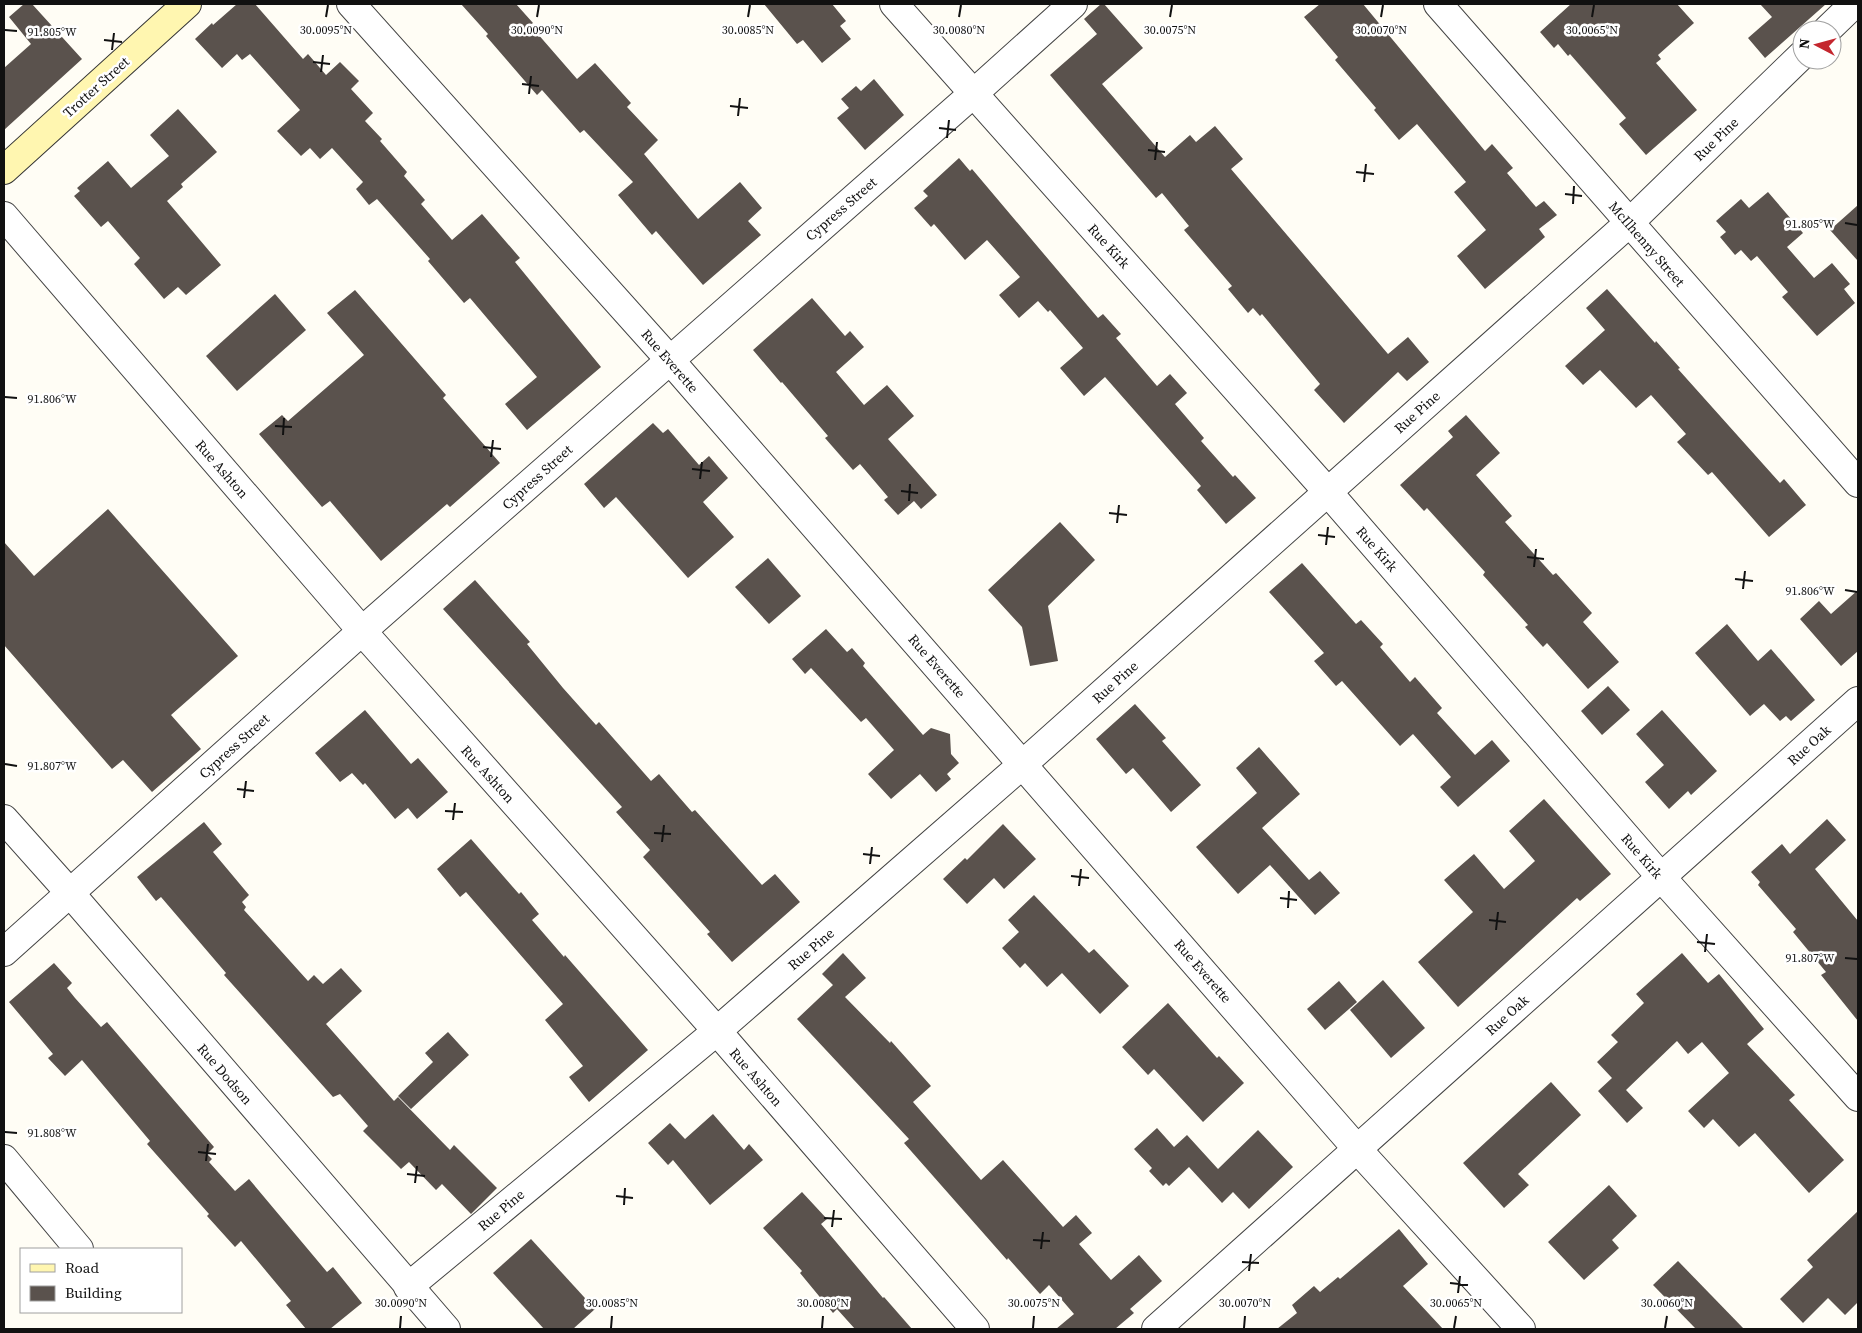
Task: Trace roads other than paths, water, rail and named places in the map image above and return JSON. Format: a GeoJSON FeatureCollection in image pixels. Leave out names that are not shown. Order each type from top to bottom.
{"type":"FeatureCollection","features":[{"type":"Feature","properties":{"kind":"street","name":"Trotter Street"},"geometry":{"type":"LineString","coordinates":[[4,170],[187,4]]}},
{"type":"Feature","properties":{"kind":"street","name":"Rue Everette"},"geometry":{"type":"LineString","coordinates":[[351,4],[669,359],[1358,1150],[1521,1329]]}},
{"type":"Feature","properties":{"kind":"street","name":"Rue Kirk"},"geometry":{"type":"LineString","coordinates":[[894,4],[1327,491],[1661,877],[1858,1097]]}},
{"type":"Feature","properties":{"kind":"street","name":"Cypress Street"},"geometry":{"type":"LineString","coordinates":[[4,952],[669,359],[974,93],[1073,4]]}},
{"type":"Feature","properties":{"kind":"street","name":"McIlhenny Street"},"geometry":{"type":"LineString","coordinates":[[1438,4],[1858,483]]}},
{"type":"Feature","properties":{"kind":"street"},"geometry":{"type":"LineString","coordinates":[[1837,20],[1854,4]]}},
{"type":"Feature","properties":{"kind":"street","name":"Rue Pine"},"geometry":{"type":"LineString","coordinates":[[408,1287],[717,1031],[1023,764],[1629,223],[1792,65]]}},
{"type":"Feature","properties":{"kind":"street","name":"Rue Ashton"},"geometry":{"type":"LineString","coordinates":[[4,216],[362,632],[717,1031],[975,1329]]}},
{"type":"Feature","properties":{"kind":"street","name":"Rue Oak"},"geometry":{"type":"LineString","coordinates":[[1156,1329],[1858,701]]}},
{"type":"Feature","properties":{"kind":"street","name":"Rue Dodson"},"geometry":{"type":"LineString","coordinates":[[4,819],[446,1329]]}},
{"type":"Feature","properties":{"kind":"street"},"geometry":{"type":"LineString","coordinates":[[4,1159],[78,1248]]}}]}
